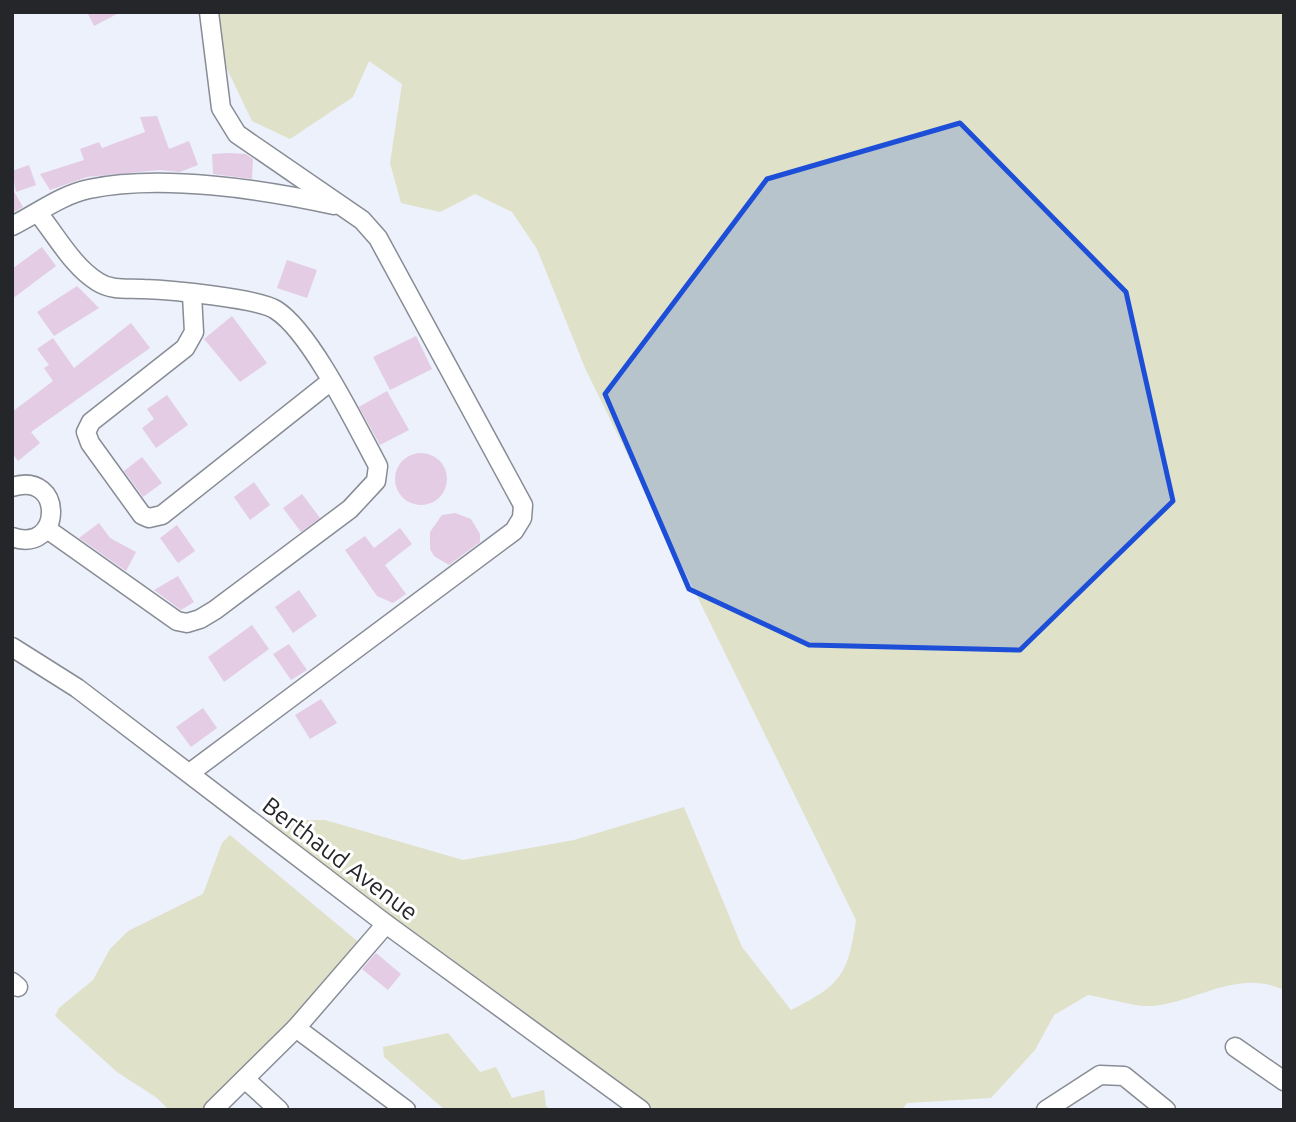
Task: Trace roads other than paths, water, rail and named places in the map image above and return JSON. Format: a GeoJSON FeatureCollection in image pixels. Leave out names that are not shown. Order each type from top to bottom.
{"type":"FeatureCollection","features":[{"type":"Feature","properties":{"kind":"street"},"geometry":{"type":"LineString","coordinates":[[191,772],[514,531],[522,518],[523,505],[378,238],[362,220],[237,134],[221,108],[209,12]]}},
{"type":"Feature","properties":{"kind":"street"},"geometry":{"type":"LineString","coordinates":[[12,226],[63,198],[89,189],[147,183],[244,190],[342,206]]}},
{"type":"Feature","properties":{"kind":"street"},"geometry":{"type":"LineString","coordinates":[[38,213],[83,271],[99,283],[115,289],[147,289],[256,301],[275,309],[290,320],[331,380],[378,466],[376,481],[349,509],[200,620],[187,623],[177,621],[47,529]]}},
{"type":"Feature","properties":{"kind":"street"},"geometry":{"type":"LineString","coordinates":[[192,295],[194,332],[185,348],[91,422],[86,432],[90,443],[135,510],[142,515],[149,518],[162,515],[331,380]]}},
{"type":"Feature","properties":{"kind":"street"},"geometry":{"type":"LineString","coordinates":[[12,487],[36,487],[48,498],[52,513],[47,529],[32,539],[12,537]]}},
{"type":"Feature","properties":{"kind":"street","name":"Berthaud Avenue"},"geometry":{"type":"LineString","coordinates":[[12,647],[77,688],[191,772],[233,810],[641,1110]]}},
{"type":"Feature","properties":{"kind":"street"},"geometry":{"type":"LineString","coordinates":[[213,1110],[296,1028],[386,924]]}},
{"type":"Feature","properties":{"kind":"street"},"geometry":{"type":"LineString","coordinates":[[296,1028],[406,1110]]}},
{"type":"Feature","properties":{"kind":"street"},"geometry":{"type":"LineString","coordinates":[[1235,1047],[1284,1081]]}},
{"type":"Feature","properties":{"kind":"street"},"geometry":{"type":"LineString","coordinates":[[1046,1110],[1100,1075],[1124,1076],[1166,1110]]}},
{"type":"Feature","properties":{"kind":"street"},"geometry":{"type":"LineString","coordinates":[[245,1079],[279,1110]]}}]}
